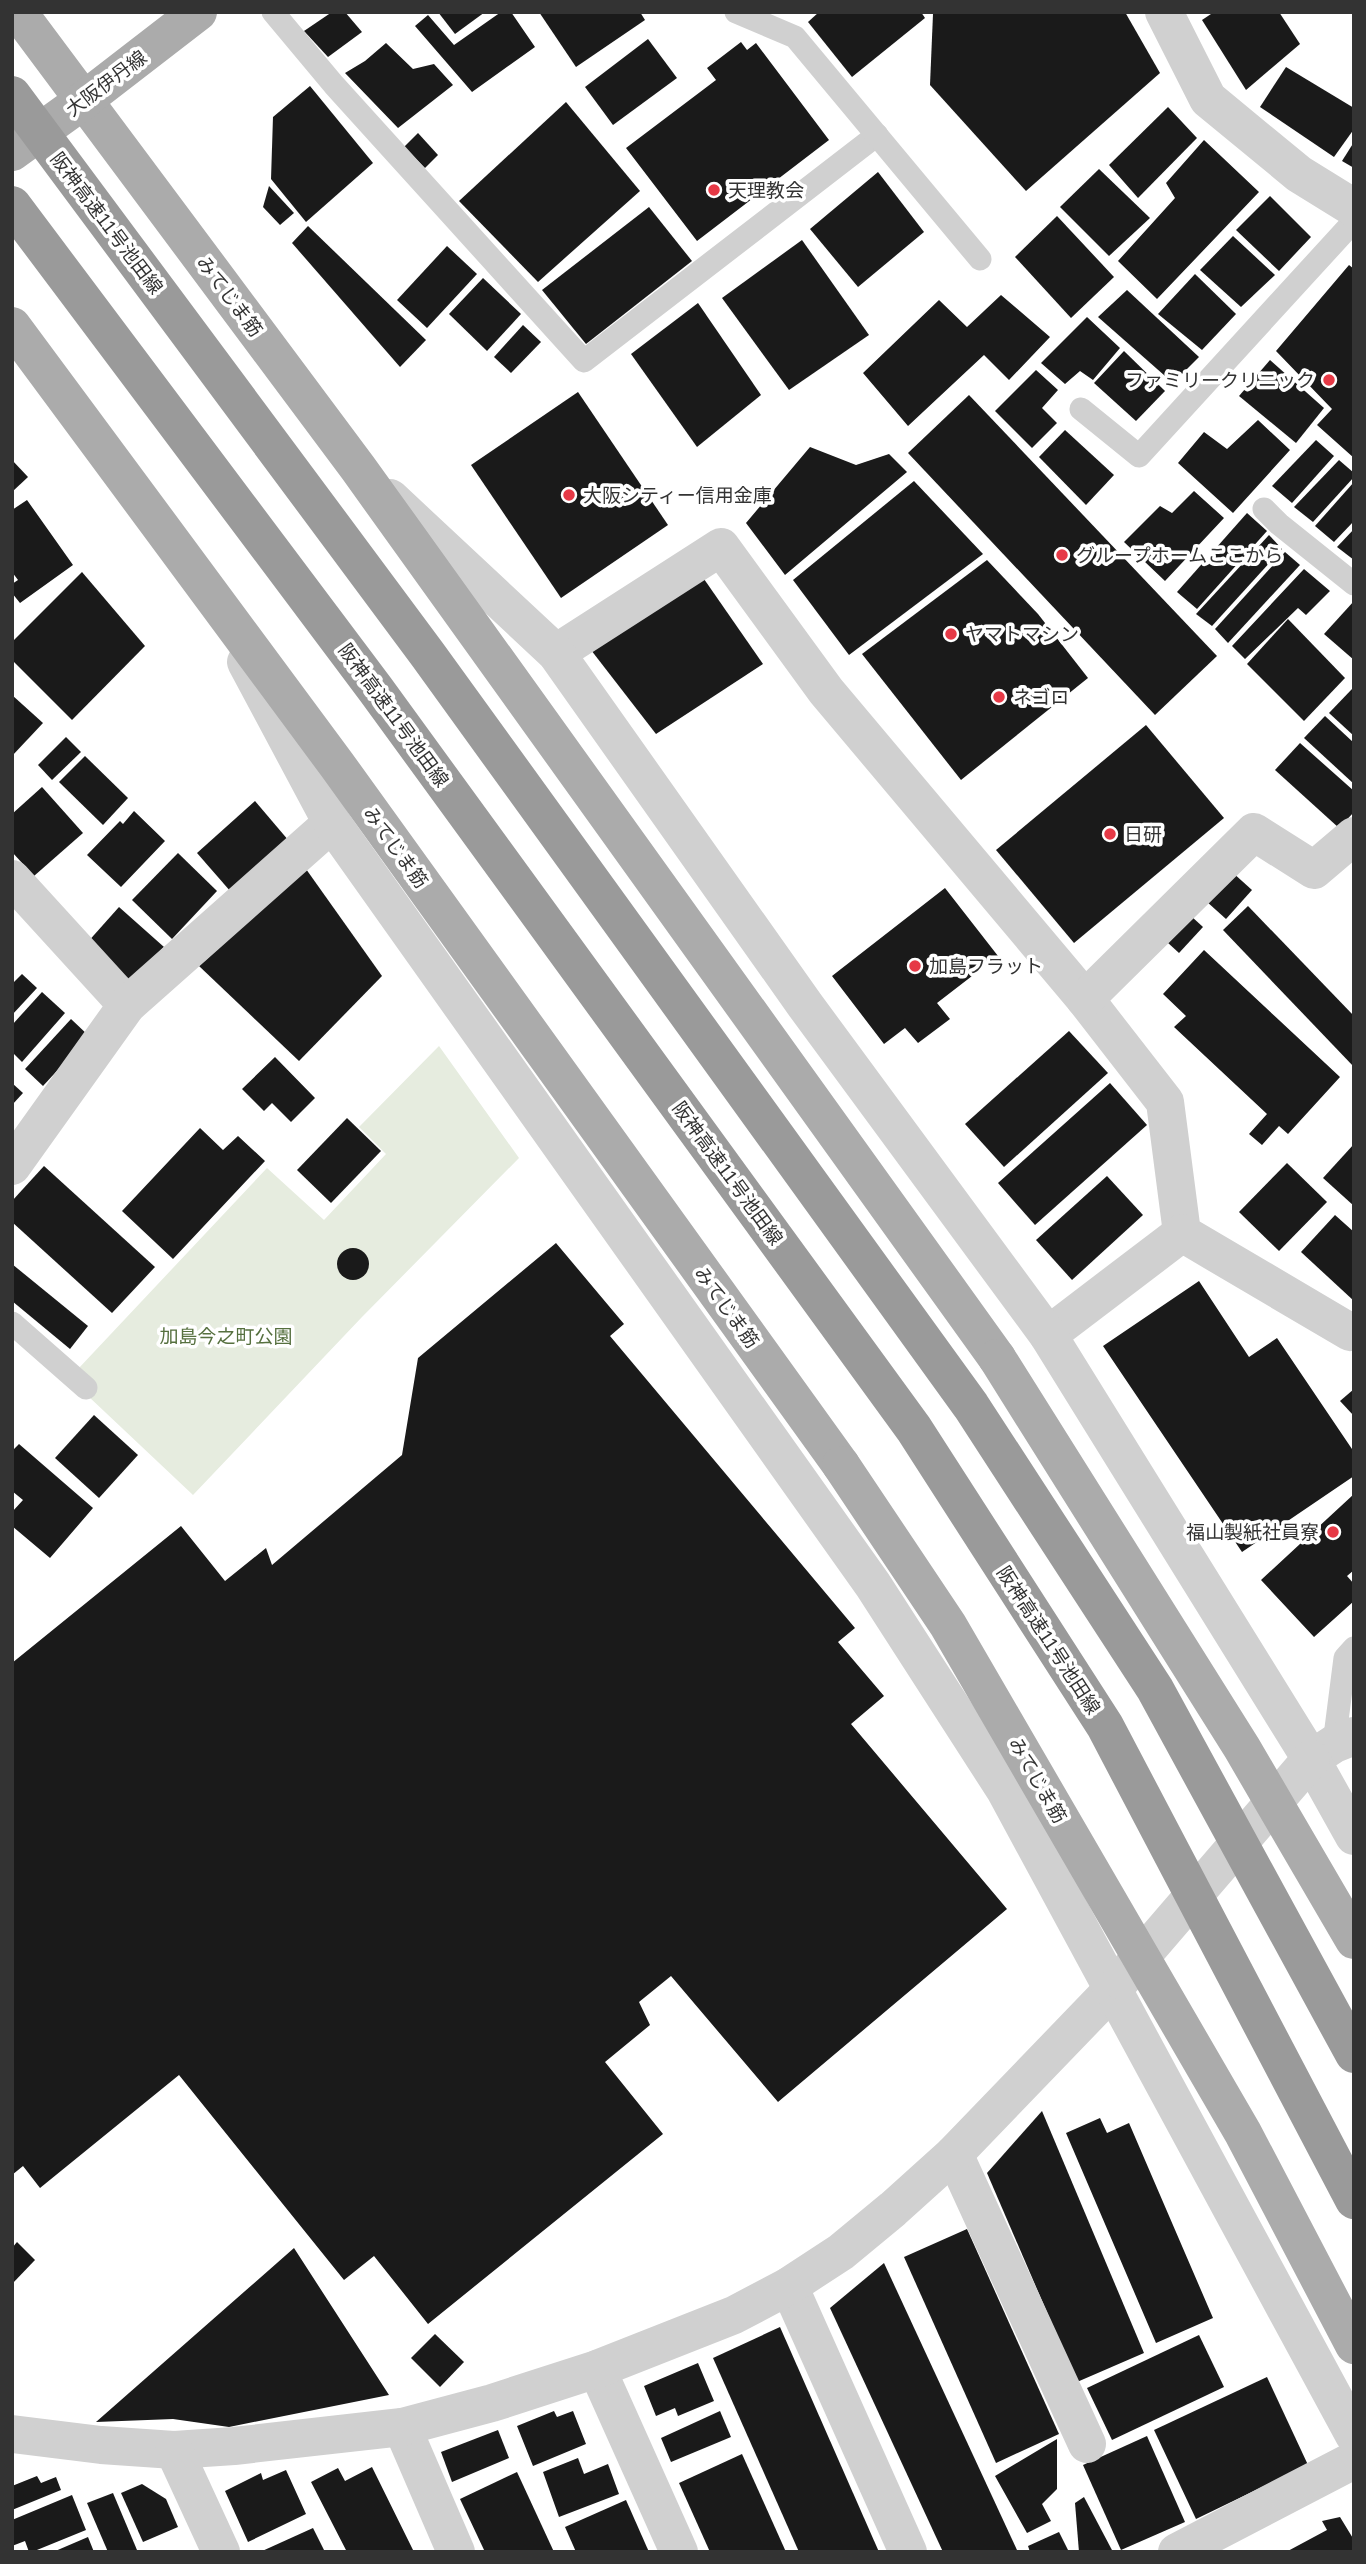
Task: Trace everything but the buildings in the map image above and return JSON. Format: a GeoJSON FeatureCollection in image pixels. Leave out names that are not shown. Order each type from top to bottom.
{"type":"FeatureCollection","features":[{"type":"Feature","properties":{"kind":"highway","name":"阪神高速11号池田線"},"geometry":{"type":"LineString","coordinates":[[12,95],[436,666],[971,1406],[1155,1689],[1354,2054]]}},
{"type":"Feature","properties":{"kind":"highway","name":"阪神高速11号池田線"},"geometry":{"type":"LineString","coordinates":[[12,205],[376,690],[914,1429],[1105,1726],[1354,2200]]}},
{"type":"Feature","properties":{"kind":"main road","name":"みてじま筋"},"geometry":{"type":"LineString","coordinates":[[18,12],[358,468],[996,1358],[1242,1748],[1354,1940]]}},
{"type":"Feature","properties":{"kind":"main road","name":"大阪伊丹線"},"geometry":{"type":"LineString","coordinates":[[12,152],[85,100],[198,12]]}},
{"type":"Feature","properties":{"kind":"main road","name":"みてじま筋"},"geometry":{"type":"LineString","coordinates":[[12,326],[346,777],[841,1465],[948,1625],[1243,2133],[1354,2345]]}},
{"type":"Feature","properties":{"kind":"street"},"geometry":{"type":"LineString","coordinates":[[1164,12],[1208,99],[1299,174],[1354,208]]}},
{"type":"Feature","properties":{"kind":"street"},"geometry":{"type":"LineString","coordinates":[[358,468],[556,653],[805,1004],[1048,1335],[1333,1747],[1354,1836]]}},
{"type":"Feature","properties":{"kind":"street"},"geometry":{"type":"LineString","coordinates":[[556,653],[721,547],[826,691],[1085,999],[1165,1102],[1182,1233]]}},
{"type":"Feature","properties":{"kind":"street"},"geometry":{"type":"LineString","coordinates":[[209,591],[332,822],[873,1585],[1005,1790],[1354,2435]]}},
{"type":"Feature","properties":{"kind":"street"},"geometry":{"type":"LineString","coordinates":[[12,1166],[127,1005],[332,822]]}},
{"type":"Feature","properties":{"kind":"street"},"geometry":{"type":"LineString","coordinates":[[1085,999],[1254,832],[1314,870],[1354,836]]}},
{"type":"Feature","properties":{"kind":"street"},"geometry":{"type":"LineString","coordinates":[[12,879],[127,1005]]}},
{"type":"Feature","properties":{"kind":"street"},"geometry":{"type":"LineString","coordinates":[[1048,1335],[1182,1233]]}},
{"type":"Feature","properties":{"kind":"street"},"geometry":{"type":"LineString","coordinates":[[1182,1233],[1350,1332],[1354,1330]]}},
{"type":"Feature","properties":{"kind":"street"},"geometry":{"type":"LineString","coordinates":[[12,2434],[101,2445],[174,2450],[402,2427],[492,2403],[597,2369],[734,2315],[789,2286],[841,2252],[954,2154],[1113,1989],[1333,1747]]}},
{"type":"Feature","properties":{"kind":"street"},"geometry":{"type":"LineString","coordinates":[[954,2154],[1087,2444]]}},
{"type":"Feature","properties":{"kind":"street"},"geometry":{"type":"LineString","coordinates":[[789,2286],[908,2552]]}},
{"type":"Feature","properties":{"kind":"street"},"geometry":{"type":"LineString","coordinates":[[597,2369],[679,2552]]}},
{"type":"Feature","properties":{"kind":"street"},"geometry":{"type":"LineString","coordinates":[[402,2427],[456,2552]]}},
{"type":"Feature","properties":{"kind":"street"},"geometry":{"type":"LineString","coordinates":[[174,2450],[221,2552]]}},
{"type":"Feature","properties":{"kind":"street"},"geometry":{"type":"LineString","coordinates":[[1177,2552],[1354,2460]]}},
{"type":"Feature","properties":{"kind":"lane"},"geometry":{"type":"LineString","coordinates":[[273,12],[334,85],[584,361],[877,135]]}},
{"type":"Feature","properties":{"kind":"lane"},"geometry":{"type":"LineString","coordinates":[[736,12],[795,37],[980,259]]}},
{"type":"Feature","properties":{"kind":"lane"},"geometry":{"type":"LineString","coordinates":[[1081,409],[1139,456],[1354,222]]}},
{"type":"Feature","properties":{"kind":"lane"},"geometry":{"type":"LineString","coordinates":[[1264,509],[1354,584]]}},
{"type":"Feature","properties":{"kind":"lane"},"geometry":{"type":"LineString","coordinates":[[12,1323],[86,1388]]}},
{"type":"Feature","properties":{"kind":"lane"},"geometry":{"type":"LineString","coordinates":[[1333,1747],[1345,1658],[1354,1648]]}},
{"type":"Feature","properties":{"kind":"green space","name":"加島今之町公園"},"geometry":{"type":"Polygon","coordinates":[[[439,1046],[519,1158],[362,1317],[193,1495],[88,1396],[78,1369],[267,1168],[324,1220],[386,1154],[359,1127],[439,1046]]]}},
{"type":"Feature","properties":{"kind":"place","name":"天理教会"},"geometry":{"type":"Point","coordinates":[714,190]}},
{"type":"Feature","properties":{"kind":"place","name":"ファミリークリニック"},"geometry":{"type":"Point","coordinates":[1329,380]}},
{"type":"Feature","properties":{"kind":"place","name":"大阪シティー信用金庫"},"geometry":{"type":"Point","coordinates":[569,495]}},
{"type":"Feature","properties":{"kind":"place","name":"グループホームここから"},"geometry":{"type":"Point","coordinates":[1062,555]}},
{"type":"Feature","properties":{"kind":"place","name":"ヤマトマシン"},"geometry":{"type":"Point","coordinates":[951,634]}},
{"type":"Feature","properties":{"kind":"place","name":"ネゴロ"},"geometry":{"type":"Point","coordinates":[999,697]}},
{"type":"Feature","properties":{"kind":"place","name":"日研"},"geometry":{"type":"Point","coordinates":[1110,834]}},
{"type":"Feature","properties":{"kind":"place","name":"加島フラット"},"geometry":{"type":"Point","coordinates":[915,966]}},
{"type":"Feature","properties":{"kind":"place","name":"福山製紙社員寮"},"geometry":{"type":"Point","coordinates":[1333,1532]}}]}
